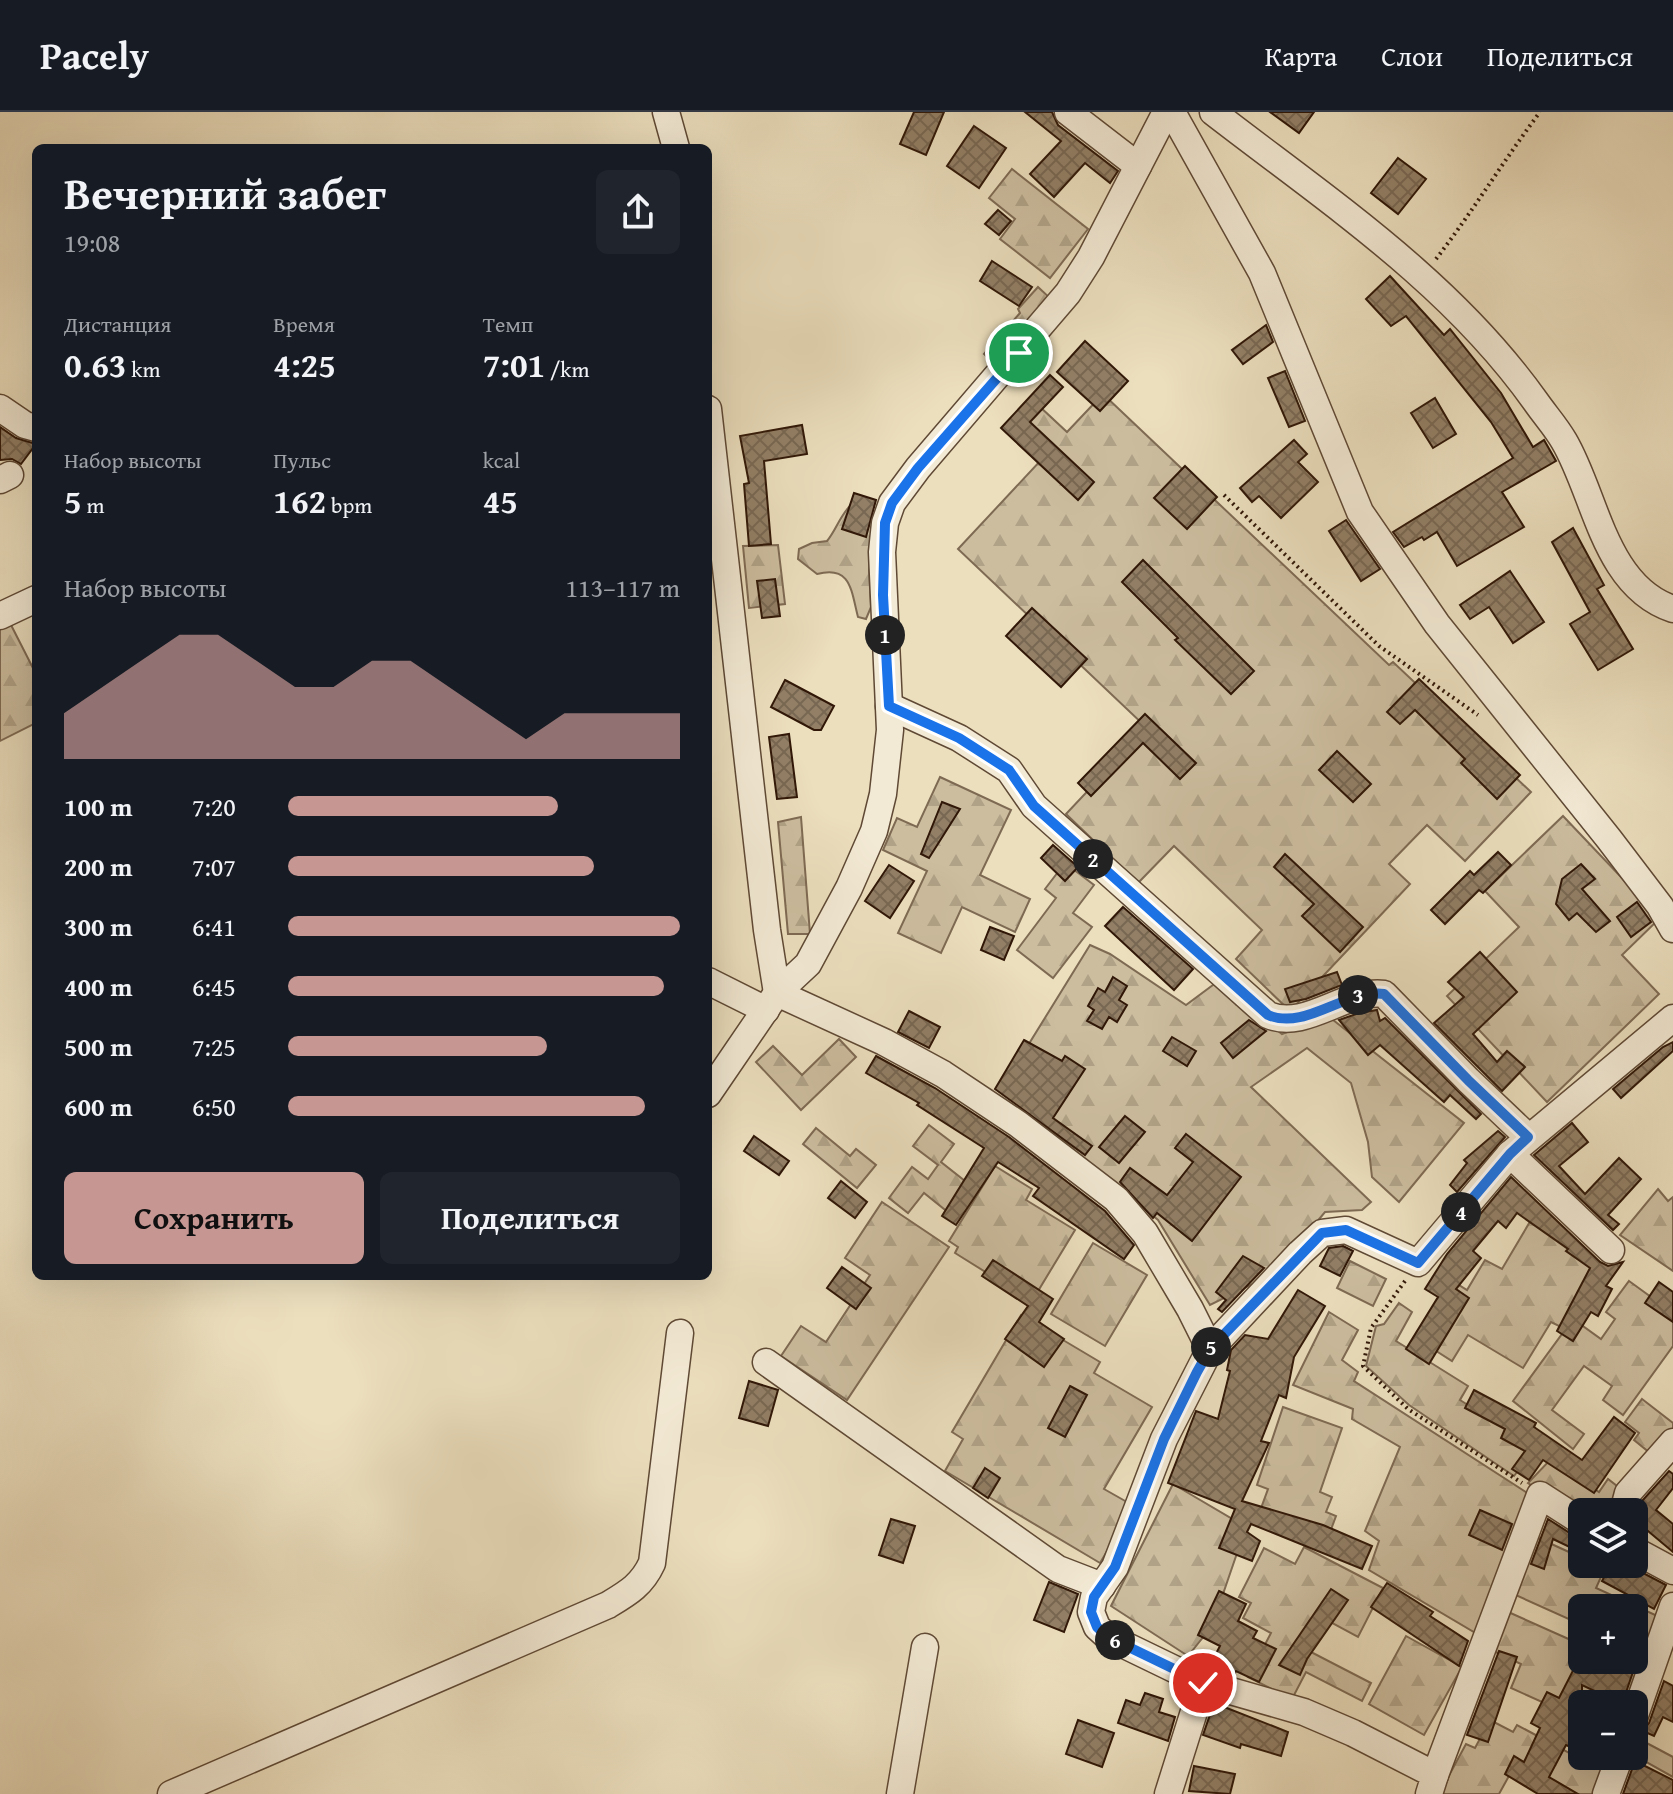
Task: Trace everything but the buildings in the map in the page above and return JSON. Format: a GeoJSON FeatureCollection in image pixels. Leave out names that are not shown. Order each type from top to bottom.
{"type":"FeatureCollection","features":[{"type":"Feature","properties":{"kind":"lane"},"geometry":{"type":"LineString","coordinates":[[666,112],[675,144]]}},
{"type":"Feature","properties":{"kind":"lane"},"geometry":{"type":"LineString","coordinates":[[1068,112],[1138,166]]}},
{"type":"Feature","properties":{"kind":"lane"},"geometry":{"type":"LineString","coordinates":[[712,1088],[772,1001],[808,964],[849,888],[874,831],[883,794],[889,706],[882,552],[885,523],[892,503],[918,468],[1068,293],[1091,257],[1166,112]]}},
{"type":"Feature","properties":{"kind":"lane"},"geometry":{"type":"LineString","coordinates":[[1172,112],[1262,273],[1360,512],[1437,624],[1609,839],[1660,906],[1673,929]]}},
{"type":"Feature","properties":{"kind":"lane"},"geometry":{"type":"LineString","coordinates":[[1213,112],[1361,225],[1462,312],[1511,367],[1565,442],[1610,546],[1627,576],[1648,596],[1673,609]]}},
{"type":"Feature","properties":{"kind":"lane"},"geometry":{"type":"LineString","coordinates":[[0,408],[32,427]]}},
{"type":"Feature","properties":{"kind":"lane"},"geometry":{"type":"LineString","coordinates":[[712,444],[767,930],[772,1001]]}},
{"type":"Feature","properties":{"kind":"lane"},"geometry":{"type":"LineString","coordinates":[[0,616],[32,601]]}},
{"type":"Feature","properties":{"kind":"lane"},"geometry":{"type":"LineString","coordinates":[[889,706],[959,738],[1009,770],[1034,806],[1268,1015],[1292,1018],[1366,993],[1384,994],[1468,1080],[1519,1145],[1611,1250]]}},
{"type":"Feature","properties":{"kind":"lane"},"geometry":{"type":"LineString","coordinates":[[712,982],[884,1042],[943,1074],[1018,1124],[1116,1199],[1145,1233],[1210,1349]]}},
{"type":"Feature","properties":{"kind":"lane"},"geometry":{"type":"LineString","coordinates":[[1568,1513],[1540,1495],[1432,1785],[1353,1733],[1304,1712],[1203,1683],[1108,1637],[1097,1627],[1091,1612],[1094,1597],[1115,1567],[1164,1439],[1210,1349],[1322,1233],[1346,1230],[1418,1263],[1519,1145],[1673,1018]]}},
{"type":"Feature","properties":{"kind":"lane"},"geometry":{"type":"LineString","coordinates":[[171,1794],[608,1605],[632,1591],[644,1580],[652,1563],[680,1333]]}},
{"type":"Feature","properties":{"kind":"lane"},"geometry":{"type":"LineString","coordinates":[[766,1362],[1058,1569],[1102,1586]]}},
{"type":"Feature","properties":{"kind":"lane"},"geometry":{"type":"LineString","coordinates":[[1627,1498],[1673,1442]]}},
{"type":"Feature","properties":{"kind":"lane"},"geometry":{"type":"LineString","coordinates":[[1648,1558],[1673,1571]]}},
{"type":"Feature","properties":{"kind":"lane"},"geometry":{"type":"LineString","coordinates":[[1644,1690],[1673,1606]]}},
{"type":"Feature","properties":{"kind":"lane"},"geometry":{"type":"LineString","coordinates":[[900,1794],[925,1647]]}},
{"type":"Feature","properties":{"kind":"lane"},"geometry":{"type":"LineString","coordinates":[[1168,1794],[1203,1683]]}},
{"type":"Feature","properties":{"kind":"lane"},"geometry":{"type":"LineString","coordinates":[[1606,1794],[1615,1770]]}},
{"type":"Feature","properties":{"kind":"path"},"geometry":{"type":"LineString","coordinates":[[1422,276],[1465,221],[1540,112]]}},
{"type":"Feature","properties":{"kind":"path"},"geometry":{"type":"LineString","coordinates":[[1224,495],[1379,646],[1483,718]]}},
{"type":"Feature","properties":{"kind":"path"},"geometry":{"type":"LineString","coordinates":[[1418,1263],[1371,1328],[1363,1366],[1408,1409],[1540,1495]]}},
{"type":"Feature","properties":{"kind":"green space"},"geometry":{"type":"Polygon","coordinates":[[[1012,169],[1088,229],[1050,278],[1000,239],[1015,219],[989,198],[1012,169]]]}},
{"type":"Feature","properties":{"kind":"green space"},"geometry":{"type":"Polygon","coordinates":[[[1038,287],[1052,300],[995,364],[984,354],[1038,287]]]}},
{"type":"Feature","properties":{"kind":"green space"},"geometry":{"type":"Polygon","coordinates":[[[1103,394],[1389,665],[1393,662],[1531,792],[1465,861],[1427,825],[1389,864],[1410,884],[1290,1011],[1236,959],[1262,930],[1174,846],[1138,883],[1066,814],[1147,728],[958,549],[1043,458],[1015,431],[1039,406],[1067,432],[1103,394]]]}},
{"type":"Feature","properties":{"kind":"green space"},"geometry":{"type":"Polygon","coordinates":[[[849,507],[875,516],[869,570],[871,607],[866,619],[858,617],[851,589],[843,577],[837,573],[817,574],[798,559],[799,549],[827,541],[849,507]]]}},
{"type":"Feature","properties":{"kind":"green space"},"geometry":{"type":"Polygon","coordinates":[[[778,545],[785,604],[749,608],[743,546],[778,545]]]}},
{"type":"Feature","properties":{"kind":"green space"},"geometry":{"type":"Polygon","coordinates":[[[10,623],[32,666],[32,725],[0,741],[0,629],[10,623]]]}},
{"type":"Feature","properties":{"kind":"green space"},"geometry":{"type":"Polygon","coordinates":[[[940,777],[1011,810],[980,875],[1030,899],[1015,932],[962,907],[941,953],[898,933],[927,871],[883,850],[897,818],[917,827],[940,777]]]}},
{"type":"Feature","properties":{"kind":"green space"},"geometry":{"type":"Polygon","coordinates":[[[1563,816],[1660,918],[1622,955],[1659,994],[1547,1102],[1447,996],[1519,927],[1485,891],[1563,816]]]}},
{"type":"Feature","properties":{"kind":"green space"},"geometry":{"type":"Polygon","coordinates":[[[801,817],[810,934],[788,934],[778,822],[801,817]]]}},
{"type":"Feature","properties":{"kind":"green space"},"geometry":{"type":"Polygon","coordinates":[[[1065,863],[1094,885],[1073,913],[1092,927],[1053,978],[1017,950],[1056,898],[1045,889],[1065,863]]]}},
{"type":"Feature","properties":{"kind":"green space"},"geometry":{"type":"Polygon","coordinates":[[[1090,945],[1110,954],[1186,1005],[1217,982],[1282,1034],[1328,1016],[1464,1123],[1399,1202],[1372,1177],[1368,1142],[1351,1083],[1307,1048],[1251,1087],[1371,1202],[1362,1210],[1325,1212],[1273,1274],[1210,1305],[1158,1220],[1001,1089],[1090,945]]]}},
{"type":"Feature","properties":{"kind":"green space"},"geometry":{"type":"Polygon","coordinates":[[[839,1039],[856,1057],[801,1110],[756,1062],[773,1046],[802,1075],[839,1039]]]}},
{"type":"Feature","properties":{"kind":"green space"},"geometry":{"type":"Polygon","coordinates":[[[929,1125],[954,1144],[941,1162],[970,1185],[949,1213],[924,1193],[908,1213],[889,1198],[912,1167],[928,1179],[938,1165],[913,1146],[929,1125]]]}},
{"type":"Feature","properties":{"kind":"green space"},"geometry":{"type":"Polygon","coordinates":[[[816,1128],[850,1156],[856,1149],[876,1165],[857,1188],[803,1144],[816,1128]]]}},
{"type":"Feature","properties":{"kind":"green space"},"geometry":{"type":"Polygon","coordinates":[[[995,1166],[1032,1189],[1026,1200],[1075,1230],[1032,1301],[955,1253],[958,1247],[949,1241],[995,1166]]]}},
{"type":"Feature","properties":{"kind":"green space"},"geometry":{"type":"Polygon","coordinates":[[[1658,1189],[1668,1201],[1673,1197],[1673,1271],[1620,1235],[1658,1189]]]}},
{"type":"Feature","properties":{"kind":"green space"},"geometry":{"type":"Polygon","coordinates":[[[882,1202],[949,1247],[847,1400],[781,1356],[801,1326],[826,1342],[870,1275],[845,1258],[882,1202]]]}},
{"type":"Feature","properties":{"kind":"green space"},"geometry":{"type":"Polygon","coordinates":[[[1531,1220],[1600,1262],[1561,1327],[1551,1322],[1523,1368],[1468,1335],[1452,1361],[1419,1340],[1454,1282],[1467,1290],[1485,1260],[1502,1269],[1531,1220]]]}},
{"type":"Feature","properties":{"kind":"green space"},"geometry":{"type":"Polygon","coordinates":[[[1093,1243],[1147,1275],[1105,1346],[1051,1314],[1093,1243]]]}},
{"type":"Feature","properties":{"kind":"green space"},"geometry":{"type":"Polygon","coordinates":[[[1350,1261],[1386,1279],[1373,1306],[1337,1288],[1350,1261]]]}},
{"type":"Feature","properties":{"kind":"green space"},"geometry":{"type":"Polygon","coordinates":[[[1629,1281],[1673,1313],[1673,1346],[1623,1415],[1603,1400],[1612,1386],[1584,1366],[1552,1410],[1584,1434],[1573,1449],[1513,1401],[1573,1319],[1601,1339],[1615,1319],[1606,1312],[1629,1281]]]}},
{"type":"Feature","properties":{"kind":"green space"},"geometry":{"type":"Polygon","coordinates":[[[1399,1303],[1412,1312],[1396,1341],[1468,1386],[1460,1400],[1536,1448],[1514,1476],[1409,1405],[1366,1366],[1376,1326],[1384,1324],[1399,1303]]]}},
{"type":"Feature","properties":{"kind":"green space"},"geometry":{"type":"Polygon","coordinates":[[[1329,1312],[1358,1330],[1342,1360],[1358,1372],[1354,1381],[1535,1498],[1484,1638],[1369,1570],[1379,1541],[1365,1531],[1400,1447],[1352,1419],[1353,1409],[1293,1385],[1329,1312]]]}},
{"type":"Feature","properties":{"kind":"green space"},"geometry":{"type":"Polygon","coordinates":[[[1021,1315],[1100,1362],[1094,1373],[1152,1407],[1104,1489],[1134,1506],[1100,1563],[945,1471],[963,1439],[952,1432],[1021,1315]]]}},
{"type":"Feature","properties":{"kind":"green space"},"geometry":{"type":"Polygon","coordinates":[[[1642,1399],[1673,1423],[1673,1435],[1655,1457],[1634,1440],[1639,1433],[1625,1422],[1642,1399]]]}},
{"type":"Feature","properties":{"kind":"green space"},"geometry":{"type":"Polygon","coordinates":[[[1283,1407],[1342,1428],[1320,1492],[1332,1497],[1326,1512],[1336,1516],[1329,1535],[1260,1511],[1268,1489],[1257,1485],[1283,1407]]]}},
{"type":"Feature","properties":{"kind":"green space"},"geometry":{"type":"Polygon","coordinates":[[[1551,1459],[1599,1492],[1608,1479],[1626,1493],[1623,1498],[1568,1498],[1568,1510],[1528,1483],[1551,1459]]]}},
{"type":"Feature","properties":{"kind":"green space"},"geometry":{"type":"Polygon","coordinates":[[[1173,1484],[1246,1527],[1212,1626],[1188,1656],[1111,1606],[1173,1484]]]}},
{"type":"Feature","properties":{"kind":"green space"},"geometry":{"type":"Polygon","coordinates":[[[1534,1536],[1568,1552],[1568,1578],[1600,1578],[1596,1588],[1609,1594],[1568,1594],[1568,1619],[1509,1592],[1534,1536]]]}},
{"type":"Feature","properties":{"kind":"green space"},"geometry":{"type":"Polygon","coordinates":[[[1304,1547],[1383,1588],[1358,1637],[1325,1619],[1309,1651],[1371,1683],[1362,1701],[1306,1672],[1292,1699],[1248,1677],[1271,1633],[1243,1618],[1251,1603],[1239,1597],[1264,1548],[1295,1564],[1304,1547]]]}},
{"type":"Feature","properties":{"kind":"green space"},"geometry":{"type":"Polygon","coordinates":[[[1506,1611],[1568,1639],[1568,1674],[1640,1674],[1632,1690],[1568,1690],[1568,1714],[1511,1688],[1521,1664],[1489,1649],[1506,1611]]]}},
{"type":"Feature","properties":{"kind":"green space"},"geometry":{"type":"Polygon","coordinates":[[[1648,1612],[1664,1619],[1648,1654],[1648,1612]]]}},
{"type":"Feature","properties":{"kind":"green space"},"geometry":{"type":"Polygon","coordinates":[[[1406,1636],[1462,1667],[1424,1735],[1369,1704],[1406,1636]]]}},
{"type":"Feature","properties":{"kind":"green space"},"geometry":{"type":"Polygon","coordinates":[[[1490,1720],[1513,1732],[1517,1725],[1568,1752],[1568,1770],[1611,1770],[1598,1794],[1568,1794],[1515,1765],[1499,1794],[1439,1794],[1466,1744],[1475,1748],[1490,1720]]]}},
{"type":"Feature","properties":{"kind":"green space"},"geometry":{"type":"Polygon","coordinates":[[[1648,1744],[1673,1757],[1673,1777],[1648,1763],[1648,1744]]]}},
{"type":"Feature","properties":{"kind":"route"},"geometry":{"type":"LineString","coordinates":[[1019,353],[918,468],[892,503],[885,523],[882,552],[889,706],[959,738],[1009,770],[1034,806],[1268,1015],[1292,1018],[1366,993],[1384,994],[1528,1137],[1418,1263],[1346,1230],[1322,1233],[1210,1349],[1164,1439],[1115,1567],[1094,1597],[1091,1612],[1097,1627],[1108,1637],[1203,1683]]}}]}
